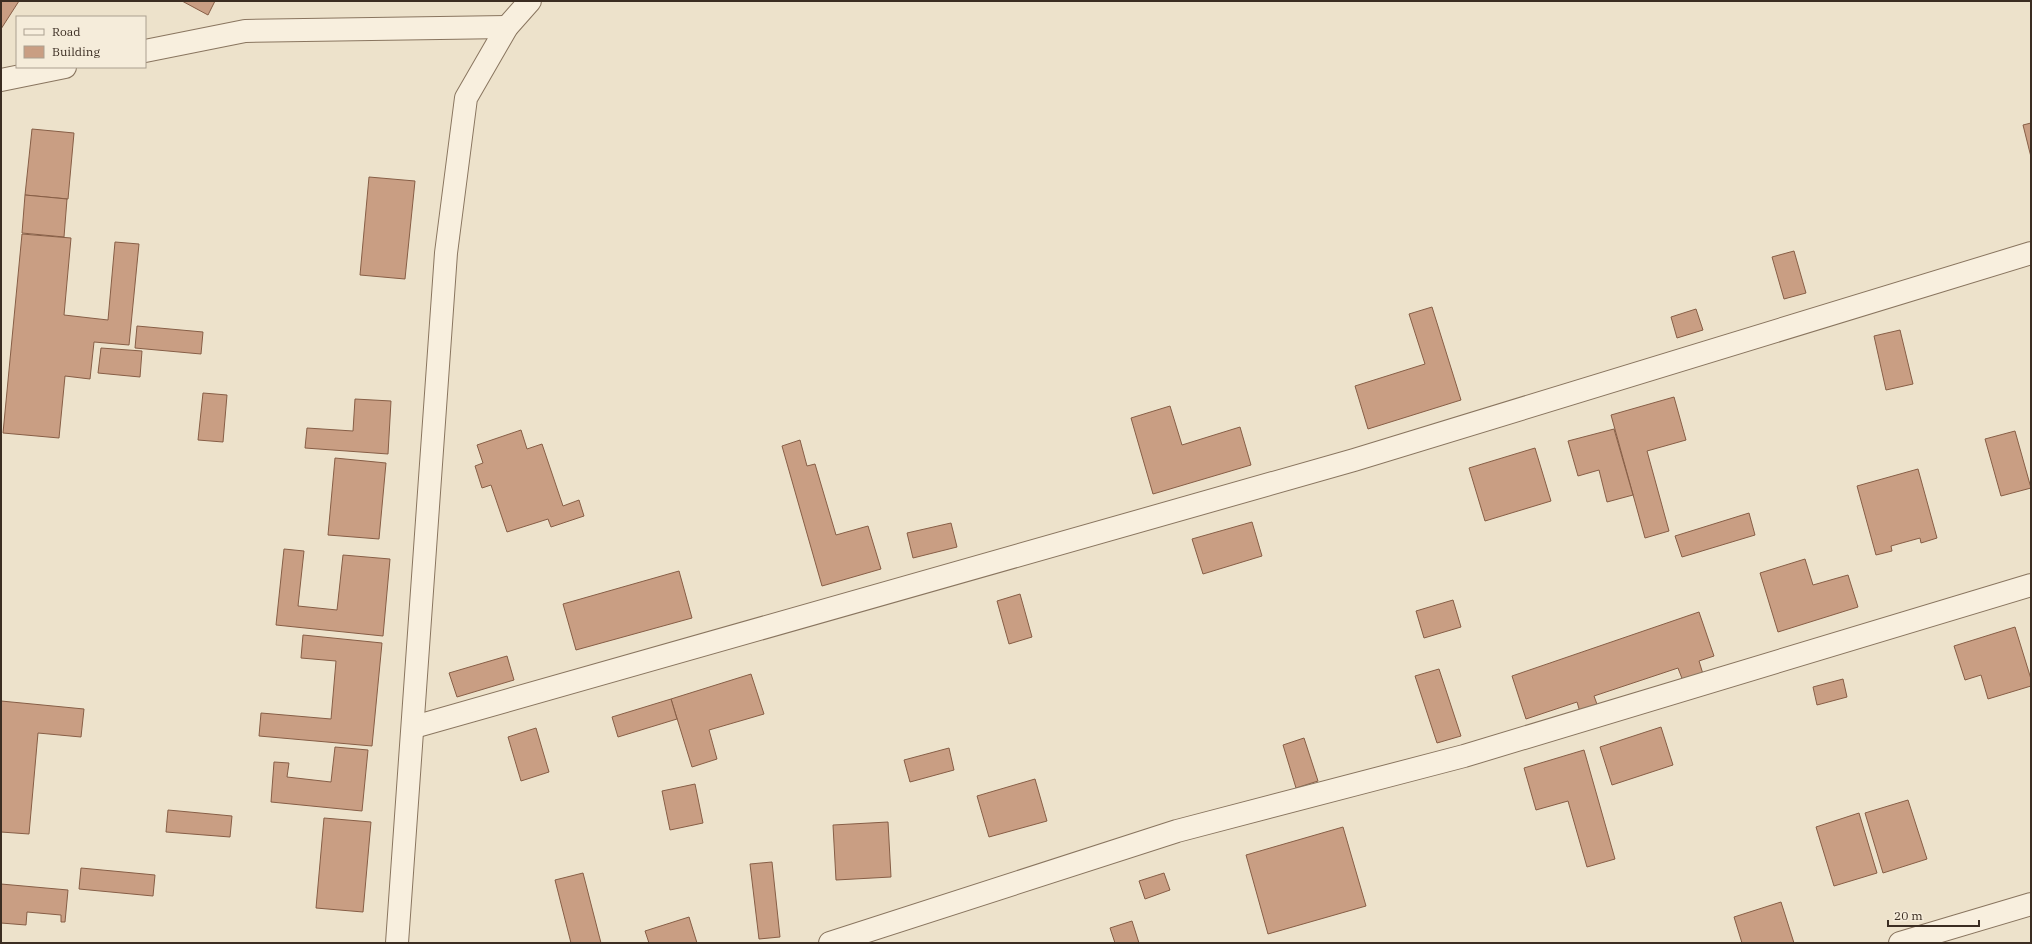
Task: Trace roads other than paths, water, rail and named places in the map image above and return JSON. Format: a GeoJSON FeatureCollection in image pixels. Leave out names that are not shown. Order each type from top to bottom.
{"type":"FeatureCollection","features":[{"type":"Feature","properties":{"kind":"street"},"geometry":{"type":"LineString","coordinates":[[397,943],[414,728],[446,253],[466,98],[507,28],[530,1]]}},
{"type":"Feature","properties":{"kind":"street"},"geometry":{"type":"LineString","coordinates":[[146,51],[245,31],[507,28]]}},
{"type":"Feature","properties":{"kind":"street"},"geometry":{"type":"LineString","coordinates":[[1,80],[60,68]]}},
{"type":"Feature","properties":{"kind":"street"},"geometry":{"type":"LineString","coordinates":[[414,728],[1354,460],[2031,253]]}},
{"type":"Feature","properties":{"kind":"street"},"geometry":{"type":"LineString","coordinates":[[830,943],[1177,832],[1464,756],[2031,585]]}},
{"type":"Feature","properties":{"kind":"street"},"geometry":{"type":"LineString","coordinates":[[1900,943],[2031,904]]}}]}
